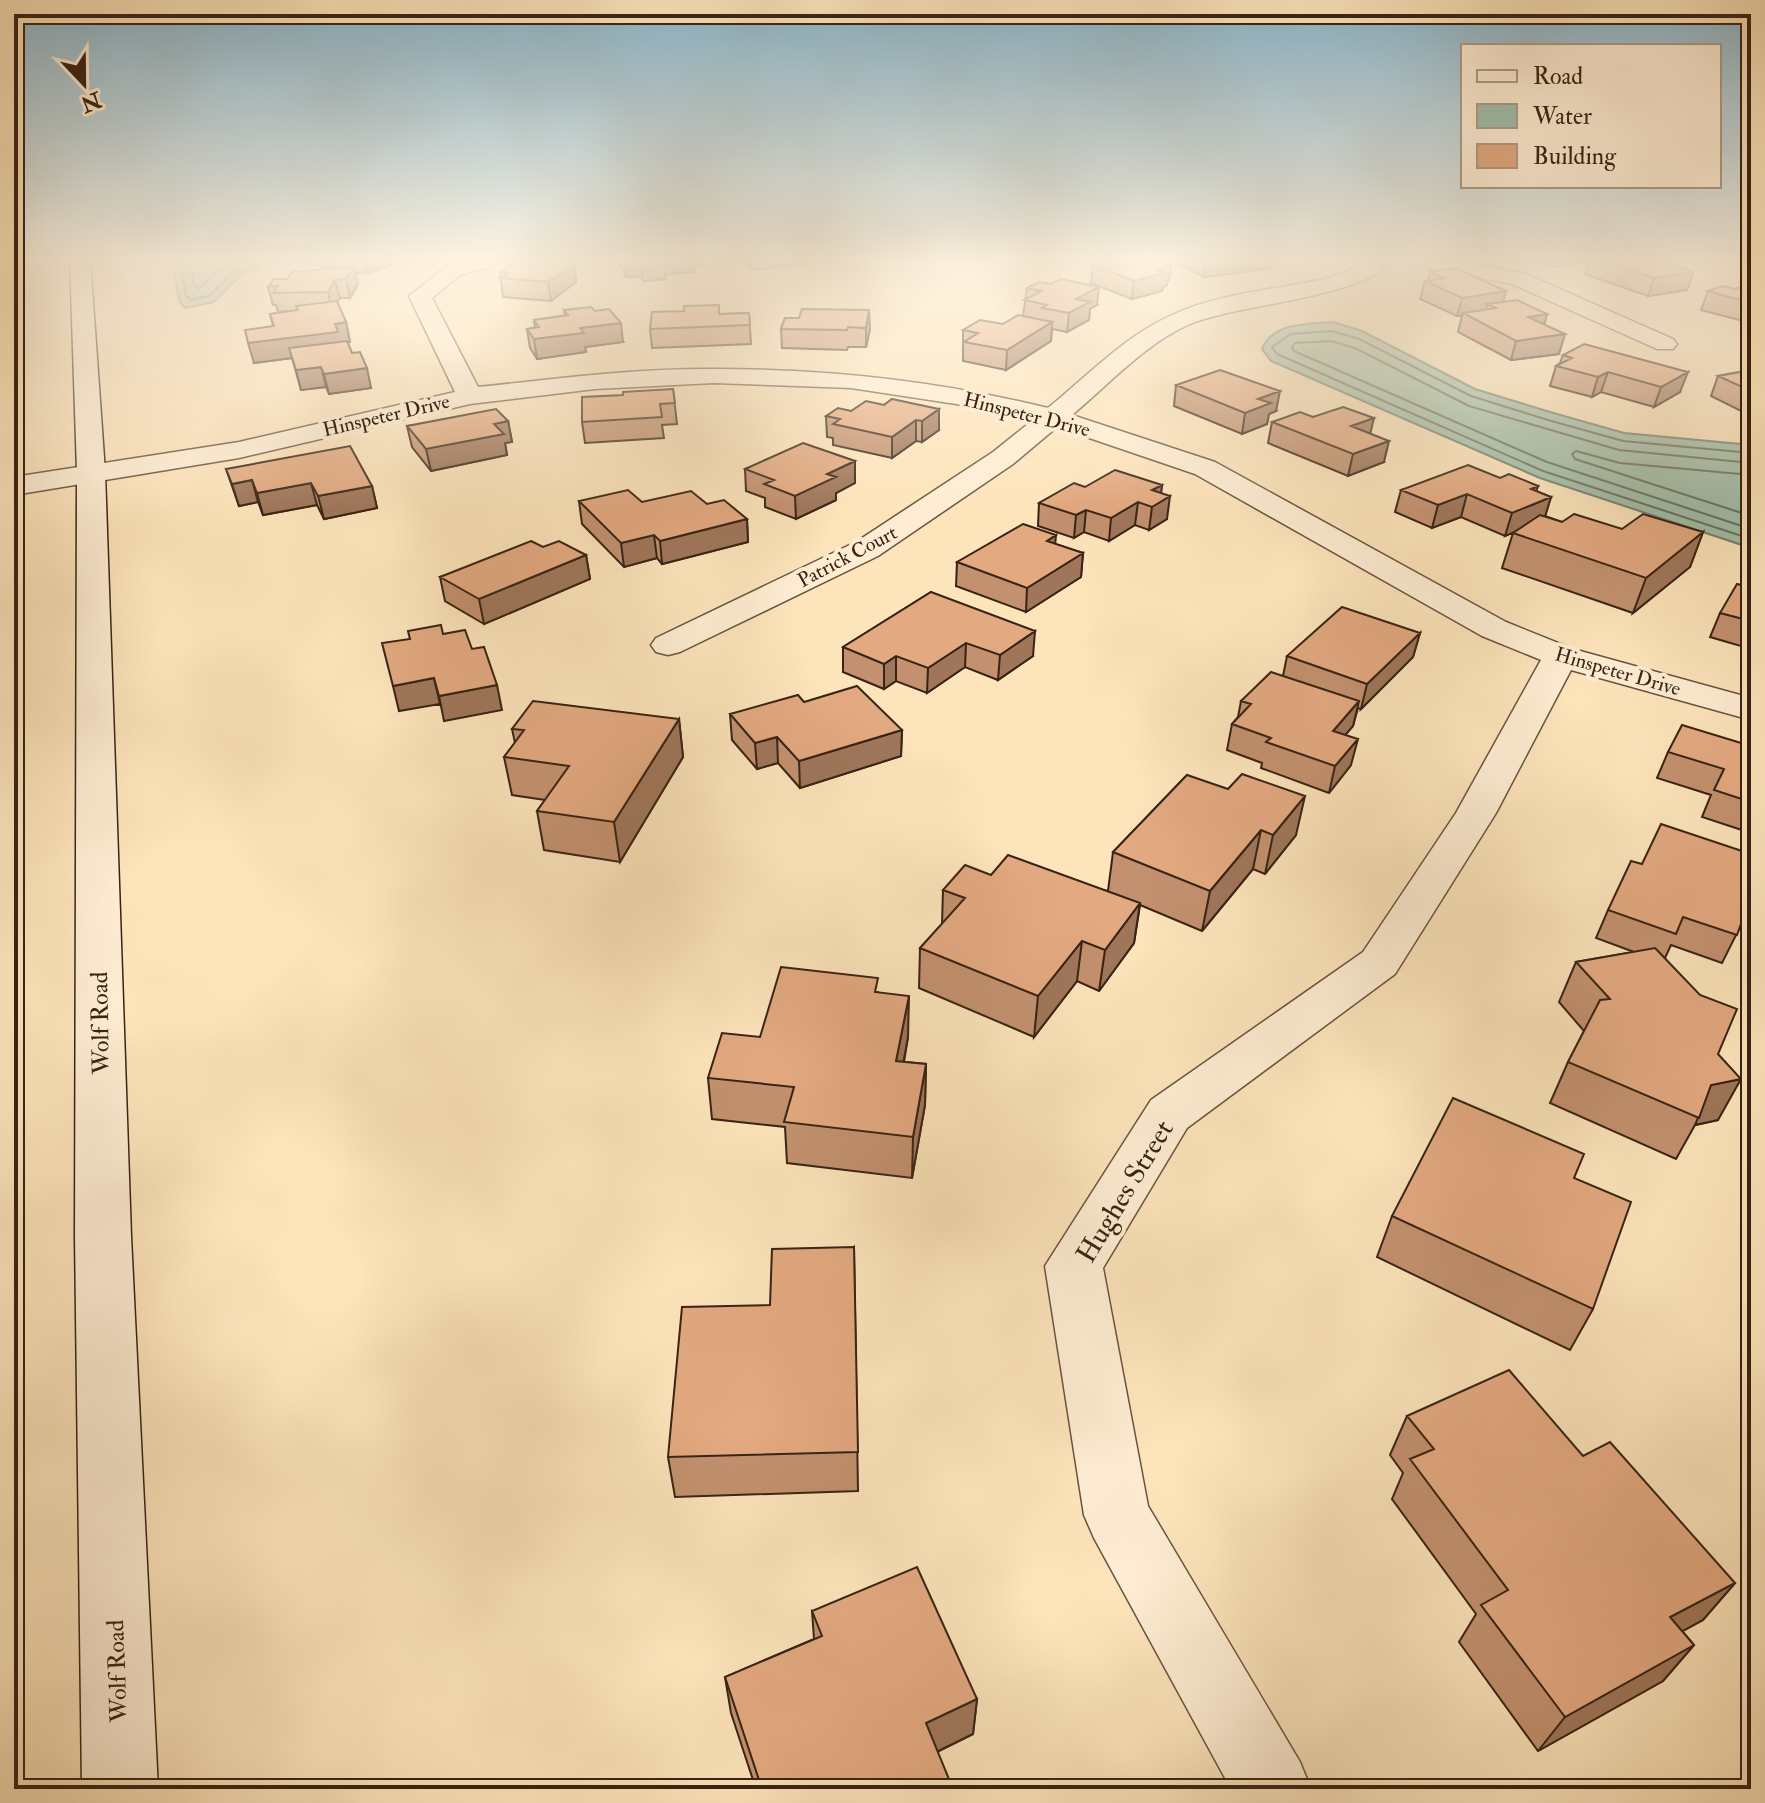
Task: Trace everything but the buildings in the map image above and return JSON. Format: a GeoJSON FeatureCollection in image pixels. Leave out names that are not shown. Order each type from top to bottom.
{"type":"FeatureCollection","features":[{"type":"Feature","properties":{"kind":"street","name":"Wolf Road"},"geometry":{"type":"LineString","coordinates":[[84,342],[91,472],[103,1236],[120,1789]]}},
{"type":"Feature","properties":{"kind":"street"},"geometry":{"type":"LineString","coordinates":[[443,342],[470,396]]}},
{"type":"Feature","properties":{"kind":"street","name":"Patrick Court"},"geometry":{"type":"LineString","coordinates":[[668,645],[867,549],[1003,458],[1144,342]]}},
{"type":"Feature","properties":{"kind":"street"},"geometry":{"type":"LineString","coordinates":[[1661,342],[1665,344]]}},
{"type":"Feature","properties":{"kind":"street","name":"Hinspeter Drive"},"geometry":{"type":"LineString","coordinates":[[14,486],[239,450],[470,396],[595,382],[714,376],[836,380],[989,401],[1053,417],[1205,468],[1494,629],[1561,656],[1751,709]]}},
{"type":"Feature","properties":{"kind":"street","name":"Hughes Street"},"geometry":{"type":"LineString","coordinates":[[1273,1789],[1117,1515],[1074,1266],[1169,1114],[1379,963],[1476,813],[1561,656]]}},
{"type":"Feature","properties":{"kind":"water"},"geometry":{"type":"Polygon","coordinates":[[[1266,342],[1384,342],[1475,389],[1624,433],[1751,445],[1751,548],[1540,478],[1271,361],[1262,349],[1266,342]]]}}]}
